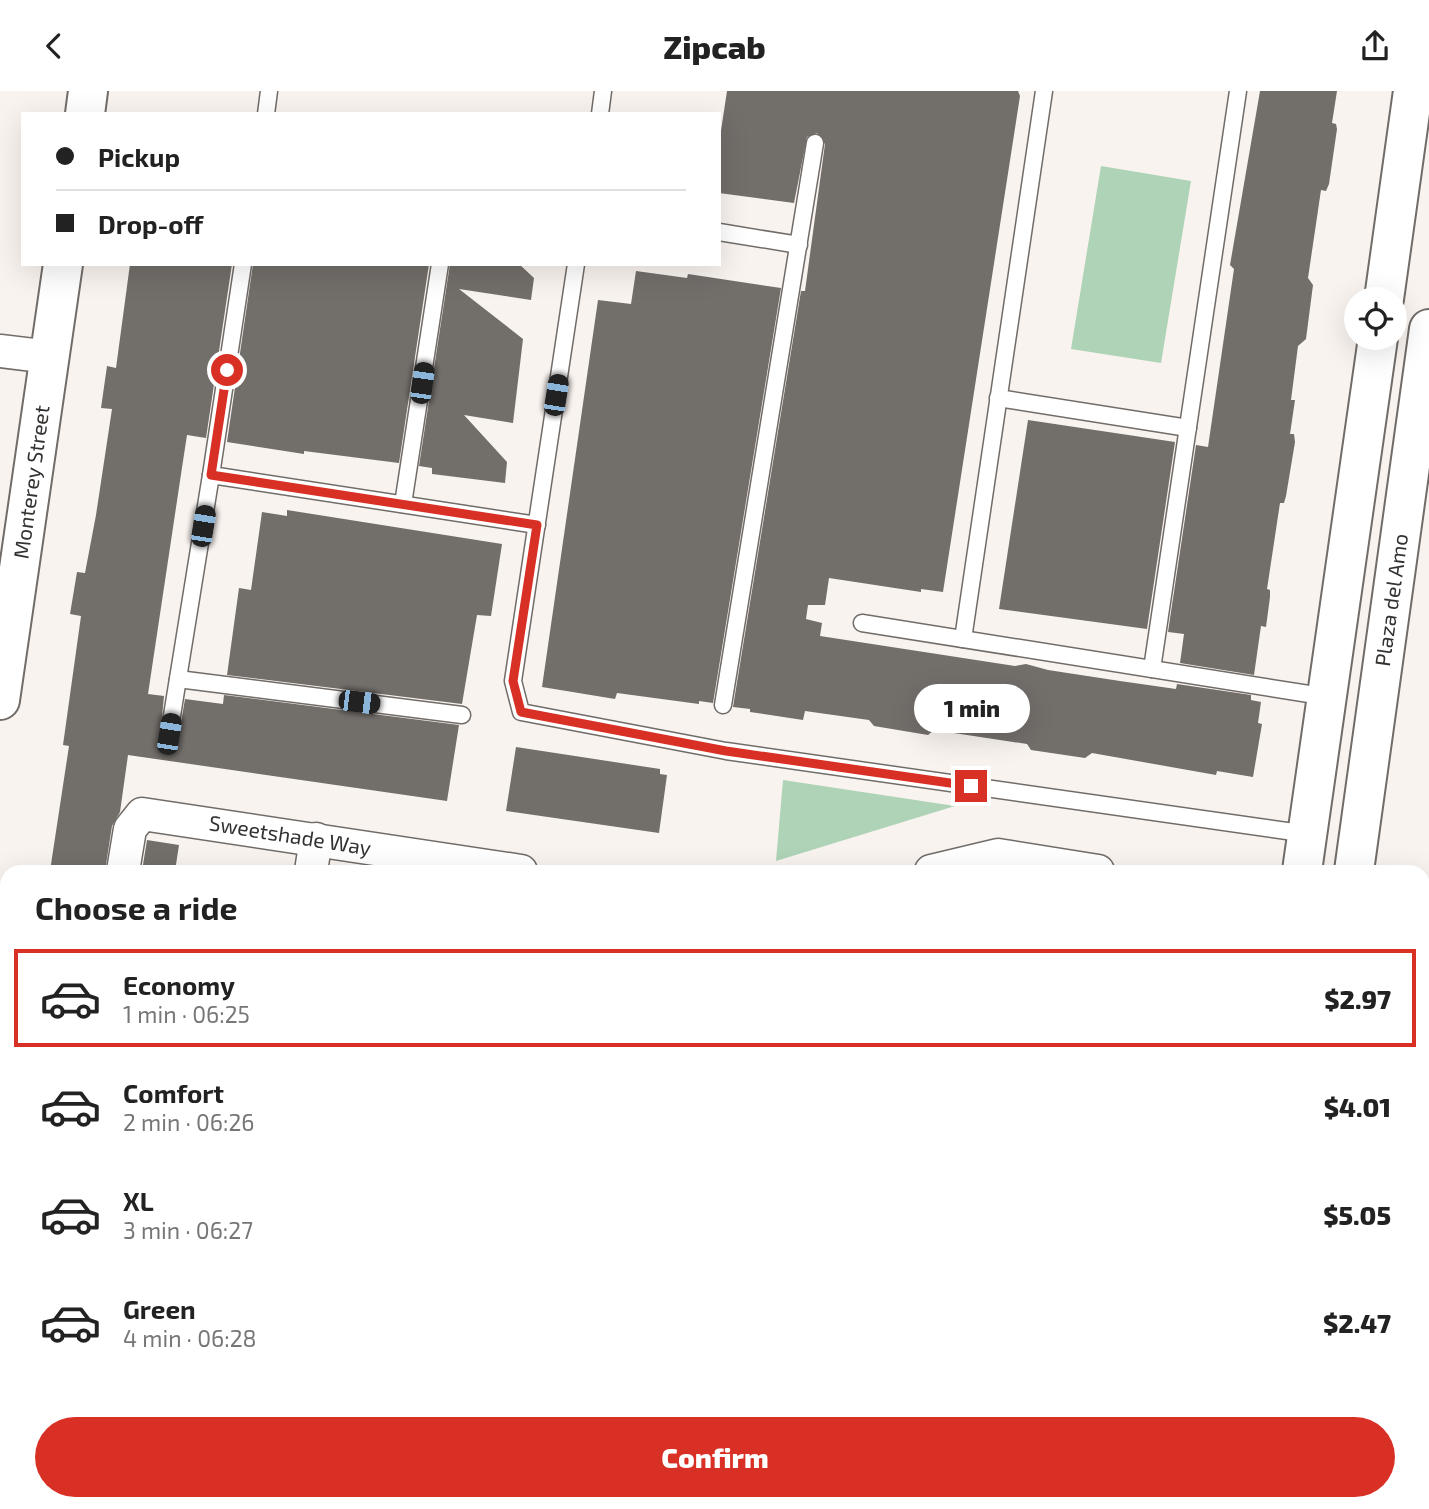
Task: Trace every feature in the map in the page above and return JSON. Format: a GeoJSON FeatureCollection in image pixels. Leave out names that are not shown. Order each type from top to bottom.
{"type":"FeatureCollection","features":[{"type":"Feature","properties":{"kind":"main road"},"geometry":{"type":"LineString","coordinates":[[85,112],[88,91]]}},
{"type":"Feature","properties":{"kind":"main road"},"geometry":{"type":"LineString","coordinates":[[1386,287],[1413,91]]}},
{"type":"Feature","properties":{"kind":"main road","name":"Monterey Street"},"geometry":{"type":"LineString","coordinates":[[0,701],[63,266]]}},
{"type":"Feature","properties":{"kind":"main road","name":"Plaza del Amo"},"geometry":{"type":"LineString","coordinates":[[1356,857],[1429,329]]}},
{"type":"Feature","properties":{"kind":"main road"},"geometry":{"type":"LineString","coordinates":[[1303,865],[1376,350]]}},
{"type":"Feature","properties":{"kind":"main road"},"geometry":{"type":"LineString","coordinates":[[1308,834],[1356,857]]}},
{"type":"Feature","properties":{"kind":"street"},"geometry":{"type":"LineString","coordinates":[[0,351],[50,357]]}},
{"type":"Feature","properties":{"kind":"street","name":"Sweetshade Way"},"geometry":{"type":"LineString","coordinates":[[125,865],[130,829],[142,814],[470,865]]}},
{"type":"Feature","properties":{"kind":"street"},"geometry":{"type":"LineString","coordinates":[[312,865],[316,839]]}},
{"type":"Feature","properties":{"kind":"street"},"geometry":{"type":"LineString","coordinates":[[971,865],[998,855],[1060,865]]}},
{"type":"Feature","properties":{"kind":"lane"},"geometry":{"type":"LineString","coordinates":[[266,112],[269,91]]}},
{"type":"Feature","properties":{"kind":"lane"},"geometry":{"type":"LineString","coordinates":[[600,112],[603,91]]}},
{"type":"Feature","properties":{"kind":"lane"},"geometry":{"type":"LineString","coordinates":[[962,639],[1044,91]]}},
{"type":"Feature","properties":{"kind":"lane"},"geometry":{"type":"LineString","coordinates":[[1152,669],[1238,91]]}},
{"type":"Feature","properties":{"kind":"lane"},"geometry":{"type":"LineString","coordinates":[[723,705],[815,143]]}},
{"type":"Feature","properties":{"kind":"lane"},"geometry":{"type":"LineString","coordinates":[[721,232],[799,245]]}},
{"type":"Feature","properties":{"kind":"lane"},"geometry":{"type":"LineString","coordinates":[[169,734],[243,266]]}},
{"type":"Feature","properties":{"kind":"lane"},"geometry":{"type":"LineString","coordinates":[[403,504],[440,266]]}},
{"type":"Feature","properties":{"kind":"lane"},"geometry":{"type":"LineString","coordinates":[[576,266],[513,681],[521,712],[726,751],[1308,834]]}},
{"type":"Feature","properties":{"kind":"lane"},"geometry":{"type":"LineString","coordinates":[[998,398],[1188,428]]}},
{"type":"Feature","properties":{"kind":"lane"},"geometry":{"type":"LineString","coordinates":[[211,475],[537,525]]}},
{"type":"Feature","properties":{"kind":"lane"},"geometry":{"type":"LineString","coordinates":[[862,623],[1328,697]]}},
{"type":"Feature","properties":{"kind":"lane"},"geometry":{"type":"LineString","coordinates":[[178,679],[462,715]]}},
{"type":"Feature","properties":{"kind":"green space"},"geometry":{"type":"Polygon","coordinates":[[[1101,166],[1191,181],[1161,363],[1071,349],[1101,166]]]}},
{"type":"Feature","properties":{"kind":"green space"},"geometry":{"type":"Polygon","coordinates":[[[783,780],[955,806],[776,861],[783,780]]]}},
{"type":"Feature","properties":{"kind":"building"},"geometry":{"type":"Polygon","coordinates":[[[727,91],[1018,91],[1020,96],[943,592],[921,589],[921,592],[829,578],[825,605],[808,605],[806,619],[822,623],[820,636],[1015,666],[1026,664],[1048,670],[1176,689],[1177,684],[1251,695],[1251,700],[1261,702],[1258,723],[1262,724],[1253,777],[1217,771],[1216,775],[1092,753],[1085,758],[1031,750],[1027,744],[934,730],[928,735],[874,726],[869,720],[805,711],[803,720],[733,707],[801,291],[805,291],[825,144],[817,133],[807,137],[794,203],[721,193],[721,131],[727,91]]]}},
{"type":"Feature","properties":{"kind":"building"},"geometry":{"type":"Polygon","coordinates":[[[1260,91],[1337,91],[1332,123],[1336,124],[1337,129],[1329,184],[1326,191],[1321,190],[1308,278],[1313,285],[1306,339],[1298,346],[1291,400],[1295,400],[1290,434],[1294,434],[1295,442],[1286,496],[1284,503],[1280,503],[1267,589],[1270,590],[1270,597],[1266,627],[1261,626],[1254,675],[1180,663],[1184,634],[1168,632],[1196,445],[1208,447],[1234,269],[1230,265],[1260,91]]]}},
{"type":"Feature","properties":{"kind":"building"},"geometry":{"type":"Polygon","coordinates":[[[130,266],[232,266],[206,438],[187,435],[183,461],[148,694],[164,696],[160,738],[168,744],[178,740],[185,699],[223,704],[224,695],[459,725],[447,801],[128,755],[120,812],[112,826],[106,865],[51,865],[69,746],[63,745],[81,616],[70,614],[77,572],[85,573],[112,409],[101,408],[107,366],[116,368],[130,266]]]}},
{"type":"Feature","properties":{"kind":"building"},"geometry":{"type":"Polygon","coordinates":[[[253,266],[429,266],[399,463],[304,451],[304,454],[227,442],[253,266]]]}},
{"type":"Feature","properties":{"kind":"building"},"geometry":{"type":"Polygon","coordinates":[[[450,266],[521,266],[534,278],[531,300],[459,289],[523,339],[513,423],[464,415],[507,462],[505,483],[432,474],[432,468],[419,466],[450,266]]]}},
{"type":"Feature","properties":{"kind":"building"},"geometry":{"type":"Polygon","coordinates":[[[636,271],[687,278],[688,274],[781,288],[713,703],[699,701],[699,704],[617,693],[615,699],[542,687],[598,300],[631,304],[636,271]]]}},
{"type":"Feature","properties":{"kind":"building"},"geometry":{"type":"Polygon","coordinates":[[[1028,420],[1175,442],[1147,629],[999,609],[1028,420]]]}},
{"type":"Feature","properties":{"kind":"building"},"geometry":{"type":"Polygon","coordinates":[[[287,510],[502,544],[491,616],[477,615],[462,704],[227,675],[239,588],[251,590],[262,512],[287,516],[287,510]]]}},
{"type":"Feature","properties":{"kind":"building"},"geometry":{"type":"Polygon","coordinates":[[[516,747],[660,769],[660,774],[667,775],[659,833],[506,811],[516,747]]]}},
{"type":"Feature","properties":{"kind":"building"},"geometry":{"type":"Polygon","coordinates":[[[147,840],[179,845],[176,865],[143,865],[147,840]]]}},
{"type":"Feature","properties":{"kind":"route"},"geometry":{"type":"LineString","coordinates":[[227,370],[211,475],[537,525],[513,681],[521,712],[726,751],[971,786]]}}]}
